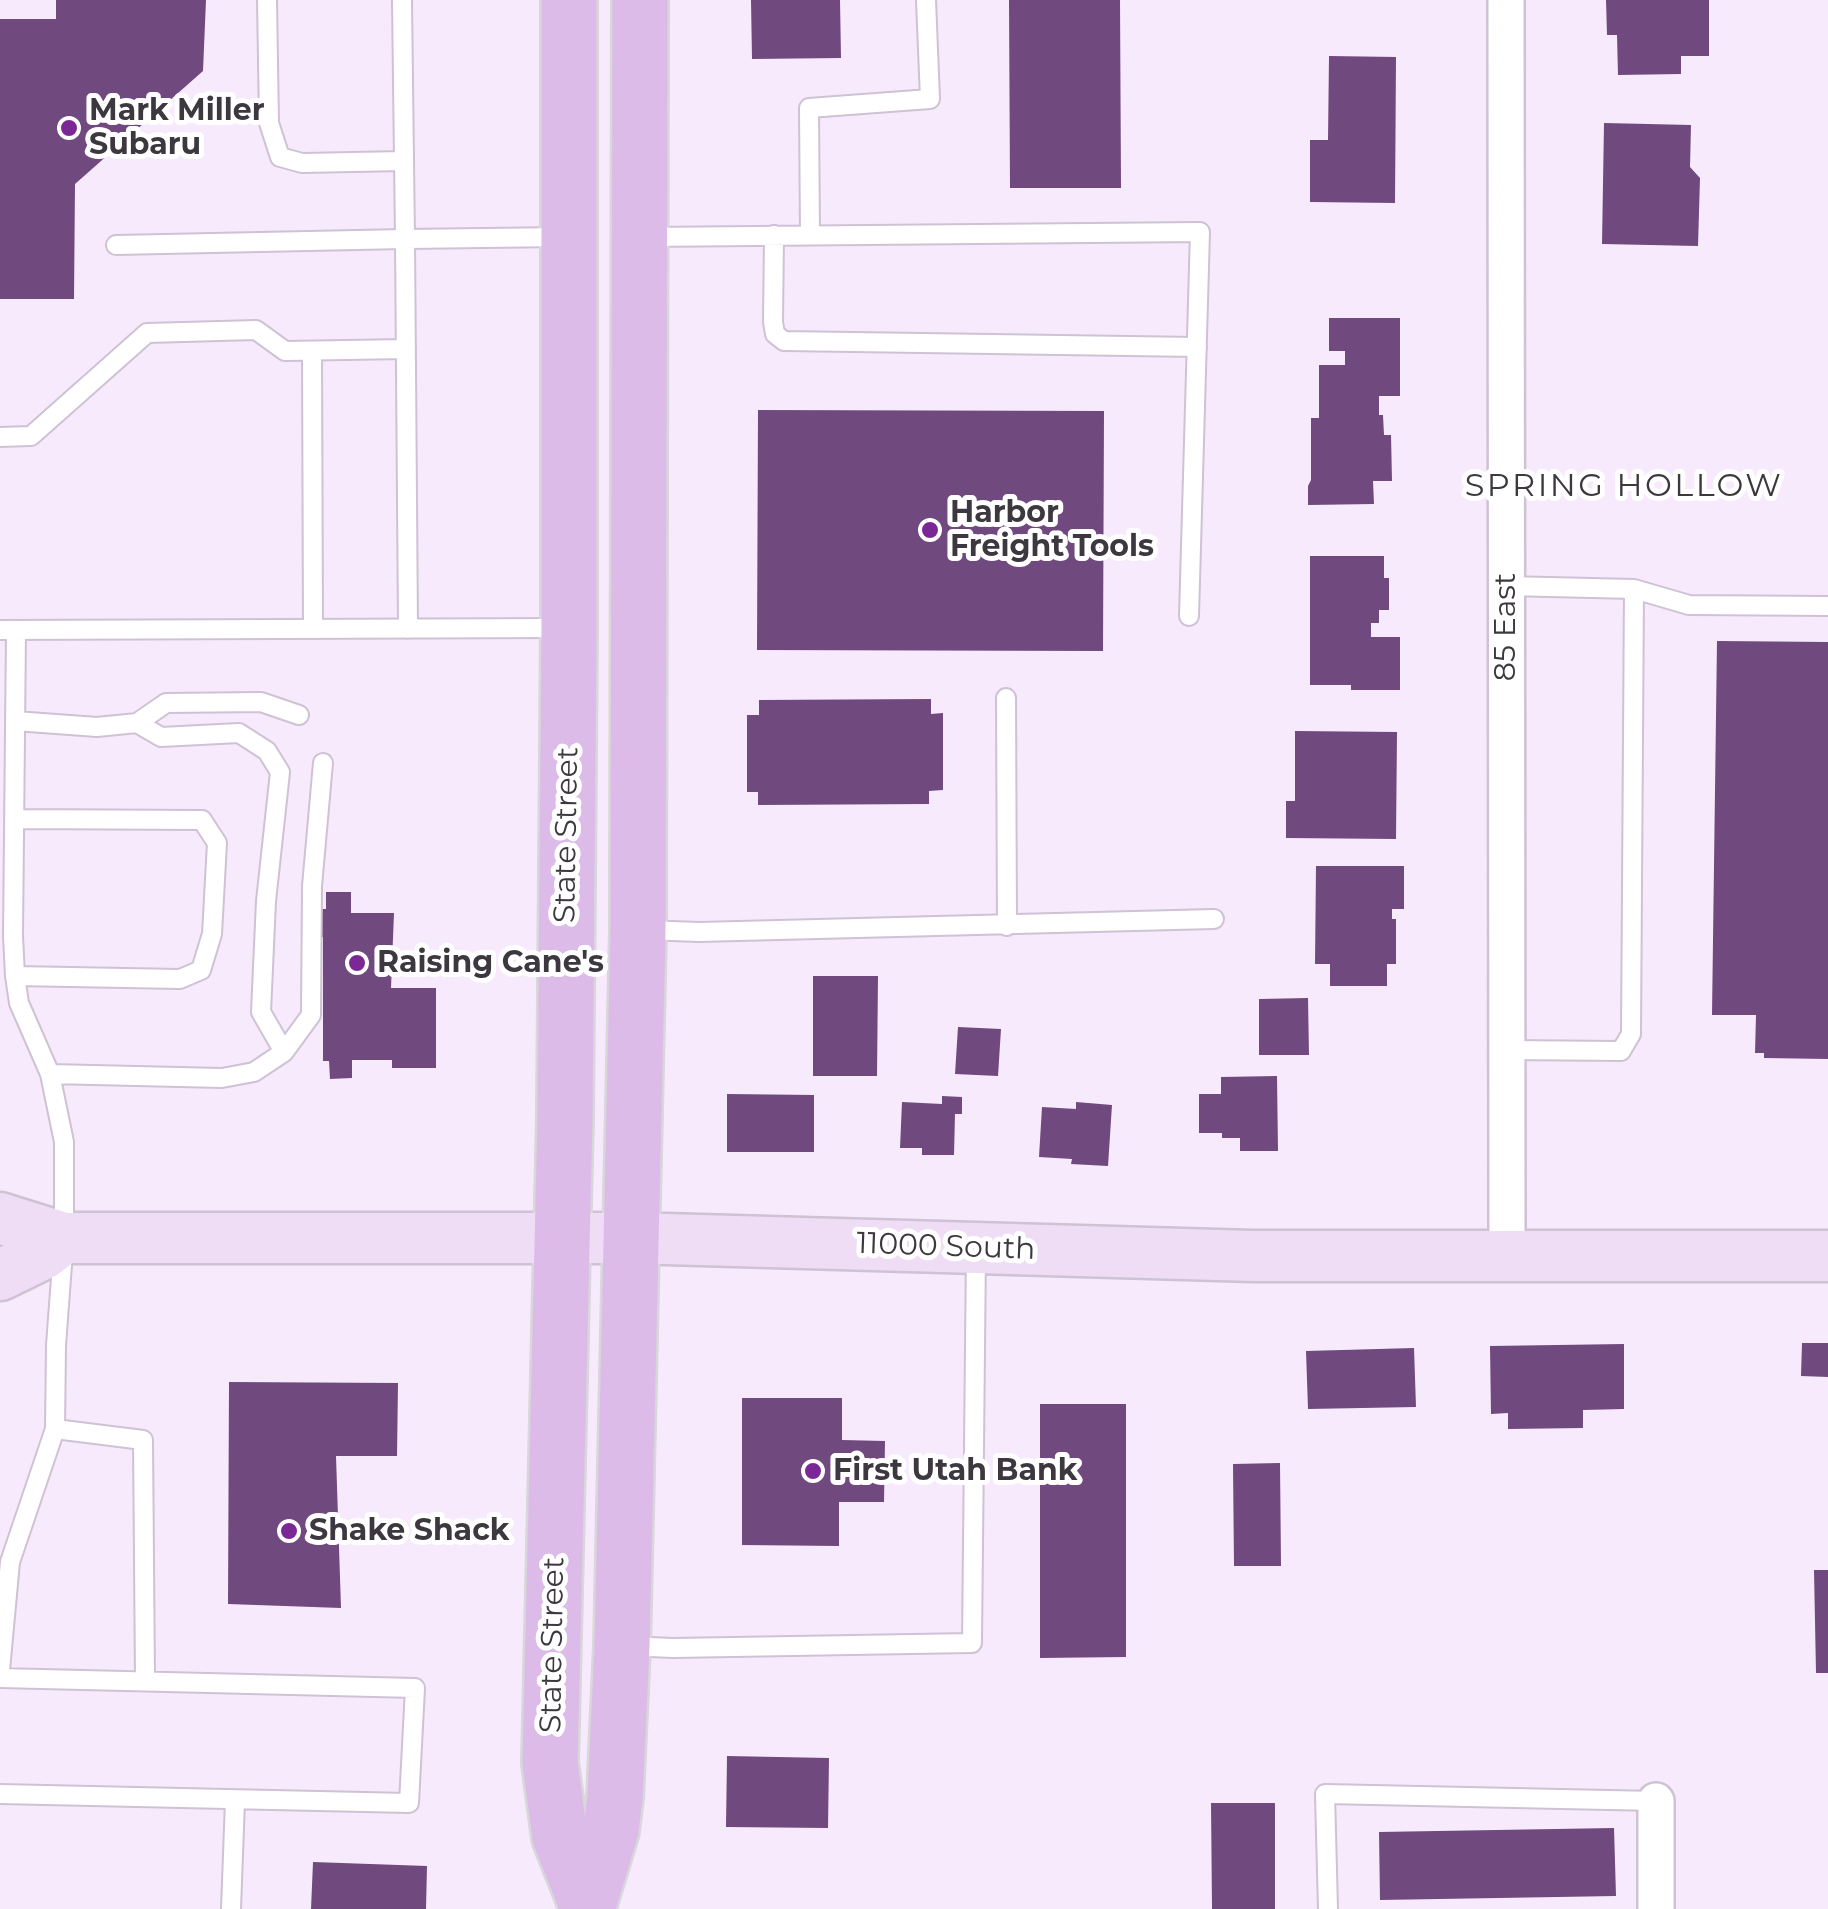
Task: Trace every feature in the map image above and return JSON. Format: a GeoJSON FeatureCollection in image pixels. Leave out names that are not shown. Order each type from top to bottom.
{"type":"FeatureCollection","features":[{"type":"Feature","properties":{"kind":"main road","name":"State Street"},"geometry":{"type":"LineString","coordinates":[[569,0],[569,628],[562,1238],[550,1762],[560,1836],[587,1907]]}},
{"type":"Feature","properties":{"kind":"main road","name":"State Street"},"geometry":{"type":"LineString","coordinates":[[587,1907],[601,1868],[616,1797],[622,1646],[638,930],[640,0]]}},
{"type":"Feature","properties":{"kind":"street","name":"85 East"},"geometry":{"type":"LineString","coordinates":[[1506,0],[1507,1254]]}},
{"type":"Feature","properties":{"kind":"street","name":"11000 South"},"geometry":{"type":"LineString","coordinates":[[0,1218],[64,1238],[631,1238],[1253,1256],[1828,1256]]}},
{"type":"Feature","properties":{"kind":"street"},"geometry":{"type":"LineString","coordinates":[[0,1275],[32,1260],[64,1238]]}},
{"type":"Feature","properties":{"kind":"street"},"geometry":{"type":"LineString","coordinates":[[1656,1801],[1656,1909]]}},
{"type":"Feature","properties":{"kind":"lane"},"geometry":{"type":"LineString","coordinates":[[266,0],[269,123],[280,157],[302,163],[404,161]]}},
{"type":"Feature","properties":{"kind":"lane"},"geometry":{"type":"LineString","coordinates":[[402,0],[408,629]]}},
{"type":"Feature","properties":{"kind":"lane"},"geometry":{"type":"LineString","coordinates":[[810,235],[809,108],[930,100],[926,0]]}},
{"type":"Feature","properties":{"kind":"lane"},"geometry":{"type":"LineString","coordinates":[[640,237],[1200,232],[1189,616]]}},
{"type":"Feature","properties":{"kind":"lane"},"geometry":{"type":"LineString","coordinates":[[774,235],[774,334],[784,340],[1197,347]]}},
{"type":"Feature","properties":{"kind":"lane"},"geometry":{"type":"LineString","coordinates":[[116,245],[569,237]]}},
{"type":"Feature","properties":{"kind":"lane"},"geometry":{"type":"LineString","coordinates":[[0,437],[32,436],[148,333],[256,330],[285,351],[406,350]]}},
{"type":"Feature","properties":{"kind":"lane"},"geometry":{"type":"LineString","coordinates":[[312,351],[313,629]]}},
{"type":"Feature","properties":{"kind":"lane"},"geometry":{"type":"LineString","coordinates":[[1506,586],[1634,588],[1689,605],[1828,606]]}},
{"type":"Feature","properties":{"kind":"lane"},"geometry":{"type":"LineString","coordinates":[[1507,1050],[1621,1051],[1630,1034],[1634,588]]}},
{"type":"Feature","properties":{"kind":"lane"},"geometry":{"type":"LineString","coordinates":[[0,1670],[10,1562],[55,1429],[64,1238],[64,1142],[50,1074],[20,1003],[15,976],[15,721],[8,630],[569,628]]}},
{"type":"Feature","properties":{"kind":"lane"},"geometry":{"type":"LineString","coordinates":[[1006,698],[1007,926]]}},
{"type":"Feature","properties":{"kind":"lane"},"geometry":{"type":"LineString","coordinates":[[15,721],[97,727],[136,723],[166,704],[261,702],[299,715]]}},
{"type":"Feature","properties":{"kind":"lane"},"geometry":{"type":"LineString","coordinates":[[136,723],[162,737],[239,733],[267,751],[280,772],[266,901],[261,1012],[284,1052]]}},
{"type":"Feature","properties":{"kind":"lane"},"geometry":{"type":"LineString","coordinates":[[50,1074],[222,1078],[254,1072],[284,1052],[311,1015],[312,886],[323,763]]}},
{"type":"Feature","properties":{"kind":"lane"},"geometry":{"type":"LineString","coordinates":[[14,819],[202,820],[217,843],[212,934],[201,970],[180,978],[15,976]]}},
{"type":"Feature","properties":{"kind":"lane"},"geometry":{"type":"LineString","coordinates":[[638,930],[699,932],[1214,920]]}},
{"type":"Feature","properties":{"kind":"lane"},"geometry":{"type":"LineString","coordinates":[[622,1646],[972,1643],[976,1248]]}},
{"type":"Feature","properties":{"kind":"lane"},"geometry":{"type":"LineString","coordinates":[[55,1429],[143,1440],[146,1680]]}},
{"type":"Feature","properties":{"kind":"lane"},"geometry":{"type":"LineString","coordinates":[[0,1678],[415,1688],[409,1803],[0,1794]]}},
{"type":"Feature","properties":{"kind":"lane"},"geometry":{"type":"LineString","coordinates":[[1328,1909],[1325,1794],[1656,1801]]}},
{"type":"Feature","properties":{"kind":"lane"},"geometry":{"type":"LineString","coordinates":[[230,1909],[235,1800]]}},
{"type":"Feature","properties":{"kind":"building","name":"Mark Miller Subaru"},"geometry":{"type":"Polygon","coordinates":[[[56,0],[206,0],[203,71],[75,184],[74,299],[0,299],[0,19],[56,19],[56,0]]]}},
{"type":"Feature","properties":{"kind":"building"},"geometry":{"type":"Polygon","coordinates":[[[751,0],[840,0],[841,58],[752,59],[751,0]]]}},
{"type":"Feature","properties":{"kind":"building"},"geometry":{"type":"Polygon","coordinates":[[[1009,0],[1120,0],[1121,188],[1010,188],[1009,0]]]}},
{"type":"Feature","properties":{"kind":"building"},"geometry":{"type":"Polygon","coordinates":[[[1606,0],[1709,0],[1709,56],[1681,56],[1681,74],[1618,75],[1617,35],[1607,35],[1606,0]]]}},
{"type":"Feature","properties":{"kind":"building"},"geometry":{"type":"Polygon","coordinates":[[[1329,56],[1396,57],[1395,203],[1310,202],[1310,140],[1328,140],[1329,56]]]}},
{"type":"Feature","properties":{"kind":"building"},"geometry":{"type":"Polygon","coordinates":[[[1604,123],[1691,125],[1690,167],[1700,178],[1698,246],[1602,244],[1604,123]]]}},
{"type":"Feature","properties":{"kind":"building"},"geometry":{"type":"Polygon","coordinates":[[[1329,318],[1400,318],[1400,396],[1379,396],[1384,435],[1391,435],[1392,481],[1373,481],[1374,504],[1308,505],[1311,418],[1319,418],[1319,365],[1345,365],[1345,351],[1329,351],[1329,318]]]}},
{"type":"Feature","properties":{"kind":"building","name":"Harbor Freight Tools"},"geometry":{"type":"Polygon","coordinates":[[[758,410],[1104,411],[1103,651],[757,650],[758,410]]]}},
{"type":"Feature","properties":{"kind":"building"},"geometry":{"type":"Polygon","coordinates":[[[1310,556],[1384,556],[1389,610],[1379,610],[1379,623],[1371,623],[1371,637],[1400,637],[1400,690],[1310,685],[1310,556]]]}},
{"type":"Feature","properties":{"kind":"building"},"geometry":{"type":"Polygon","coordinates":[[[1717,641],[1828,642],[1828,1059],[1764,1058],[1764,1053],[1755,1053],[1756,1015],[1712,1015],[1717,641]]]}},
{"type":"Feature","properties":{"kind":"building"},"geometry":{"type":"Polygon","coordinates":[[[931,699],[931,714],[943,713],[943,790],[929,791],[929,804],[758,805],[758,792],[747,792],[747,715],[759,715],[759,700],[931,699]]]}},
{"type":"Feature","properties":{"kind":"building"},"geometry":{"type":"Polygon","coordinates":[[[1295,731],[1397,732],[1396,839],[1286,838],[1286,801],[1295,801],[1295,731]]]}},
{"type":"Feature","properties":{"kind":"building"},"geometry":{"type":"Polygon","coordinates":[[[1316,866],[1404,866],[1404,909],[1392,909],[1392,919],[1396,919],[1396,964],[1387,964],[1387,986],[1330,986],[1330,964],[1315,964],[1316,866]]]}},
{"type":"Feature","properties":{"kind":"building","name":"Raising Cane's"},"geometry":{"type":"Polygon","coordinates":[[[326,892],[351,892],[351,913],[394,913],[391,988],[436,988],[436,1068],[392,1068],[392,1060],[352,1060],[352,1078],[330,1079],[329,1061],[323,1061],[323,937],[318,937],[318,909],[326,909],[326,892]]]}},
{"type":"Feature","properties":{"kind":"building"},"geometry":{"type":"Polygon","coordinates":[[[813,976],[878,976],[877,1076],[813,1076],[813,976]]]}},
{"type":"Feature","properties":{"kind":"building"},"geometry":{"type":"Polygon","coordinates":[[[1308,998],[1309,1055],[1259,1055],[1259,999],[1308,998]]]}},
{"type":"Feature","properties":{"kind":"building"},"geometry":{"type":"Polygon","coordinates":[[[958,1027],[1001,1029],[998,1076],[955,1074],[958,1027]]]}},
{"type":"Feature","properties":{"kind":"building"},"geometry":{"type":"Polygon","coordinates":[[[1277,1076],[1278,1151],[1240,1151],[1240,1138],[1199,1133],[1199,1094],[1221,1094],[1221,1077],[1277,1076]]]}},
{"type":"Feature","properties":{"kind":"building"},"geometry":{"type":"Polygon","coordinates":[[[727,1094],[814,1095],[814,1152],[727,1152],[727,1094]]]}},
{"type":"Feature","properties":{"kind":"building"},"geometry":{"type":"Polygon","coordinates":[[[942,1096],[962,1097],[962,1114],[955,1114],[954,1155],[922,1155],[922,1148],[900,1148],[902,1102],[942,1104],[942,1096]]]}},
{"type":"Feature","properties":{"kind":"building"},"geometry":{"type":"Polygon","coordinates":[[[1076,1102],[1112,1105],[1108,1166],[1039,1157],[1042,1107],[1076,1109],[1076,1102]]]}},
{"type":"Feature","properties":{"kind":"building"},"geometry":{"type":"Polygon","coordinates":[[[1802,1343],[1828,1343],[1828,1377],[1801,1376],[1802,1343]]]}},
{"type":"Feature","properties":{"kind":"building"},"geometry":{"type":"Polygon","coordinates":[[[1624,1344],[1624,1409],[1583,1410],[1583,1428],[1508,1429],[1508,1413],[1491,1414],[1490,1346],[1624,1344]]]}},
{"type":"Feature","properties":{"kind":"building"},"geometry":{"type":"Polygon","coordinates":[[[1414,1348],[1416,1407],[1308,1409],[1306,1351],[1414,1348]]]}},
{"type":"Feature","properties":{"kind":"building"},"geometry":{"type":"Polygon","coordinates":[[[229,1382],[398,1383],[397,1456],[336,1456],[341,1608],[228,1604],[229,1382]]]}},
{"type":"Feature","properties":{"kind":"building","name":"First Utah Bank"},"geometry":{"type":"Polygon","coordinates":[[[742,1398],[842,1398],[842,1440],[885,1441],[884,1502],[839,1502],[839,1546],[742,1545],[742,1398]]]}},
{"type":"Feature","properties":{"kind":"building"},"geometry":{"type":"Polygon","coordinates":[[[1040,1404],[1126,1404],[1126,1657],[1040,1658],[1040,1404]]]}},
{"type":"Feature","properties":{"kind":"building"},"geometry":{"type":"Polygon","coordinates":[[[1280,1463],[1281,1566],[1234,1566],[1233,1464],[1280,1463]]]}},
{"type":"Feature","properties":{"kind":"building"},"geometry":{"type":"Polygon","coordinates":[[[1814,1570],[1828,1570],[1828,1673],[1816,1673],[1814,1570]]]}},
{"type":"Feature","properties":{"kind":"building"},"geometry":{"type":"Polygon","coordinates":[[[727,1756],[829,1758],[828,1828],[726,1827],[727,1756]]]}},
{"type":"Feature","properties":{"kind":"building"},"geometry":{"type":"Polygon","coordinates":[[[1211,1803],[1275,1803],[1275,1909],[1212,1909],[1211,1803]]]}},
{"type":"Feature","properties":{"kind":"building"},"geometry":{"type":"Polygon","coordinates":[[[1614,1828],[1616,1896],[1380,1900],[1379,1832],[1614,1828]]]}},
{"type":"Feature","properties":{"kind":"building"},"geometry":{"type":"Polygon","coordinates":[[[313,1862],[427,1866],[426,1909],[311,1909],[313,1862]]]}},
{"type":"Feature","properties":{"kind":"place","name":"Mark Miller Subaru"},"geometry":{"type":"Point","coordinates":[69,128]}},
{"type":"Feature","properties":{"kind":"place","name":"Harbor Freight Tools"},"geometry":{"type":"Point","coordinates":[930,530]}},
{"type":"Feature","properties":{"kind":"place","name":"Raising Cane's"},"geometry":{"type":"Point","coordinates":[357,963]}},
{"type":"Feature","properties":{"kind":"place","name":"First Utah Bank"},"geometry":{"type":"Point","coordinates":[813,1471]}},
{"type":"Feature","properties":{"kind":"place","name":"Shake Shack"},"geometry":{"type":"Point","coordinates":[289,1531]}},
{"type":"Feature","properties":{"kind":"district","name":"SPRING HOLLOW"},"geometry":{"type":"Point","coordinates":[1624,487]}}]}
